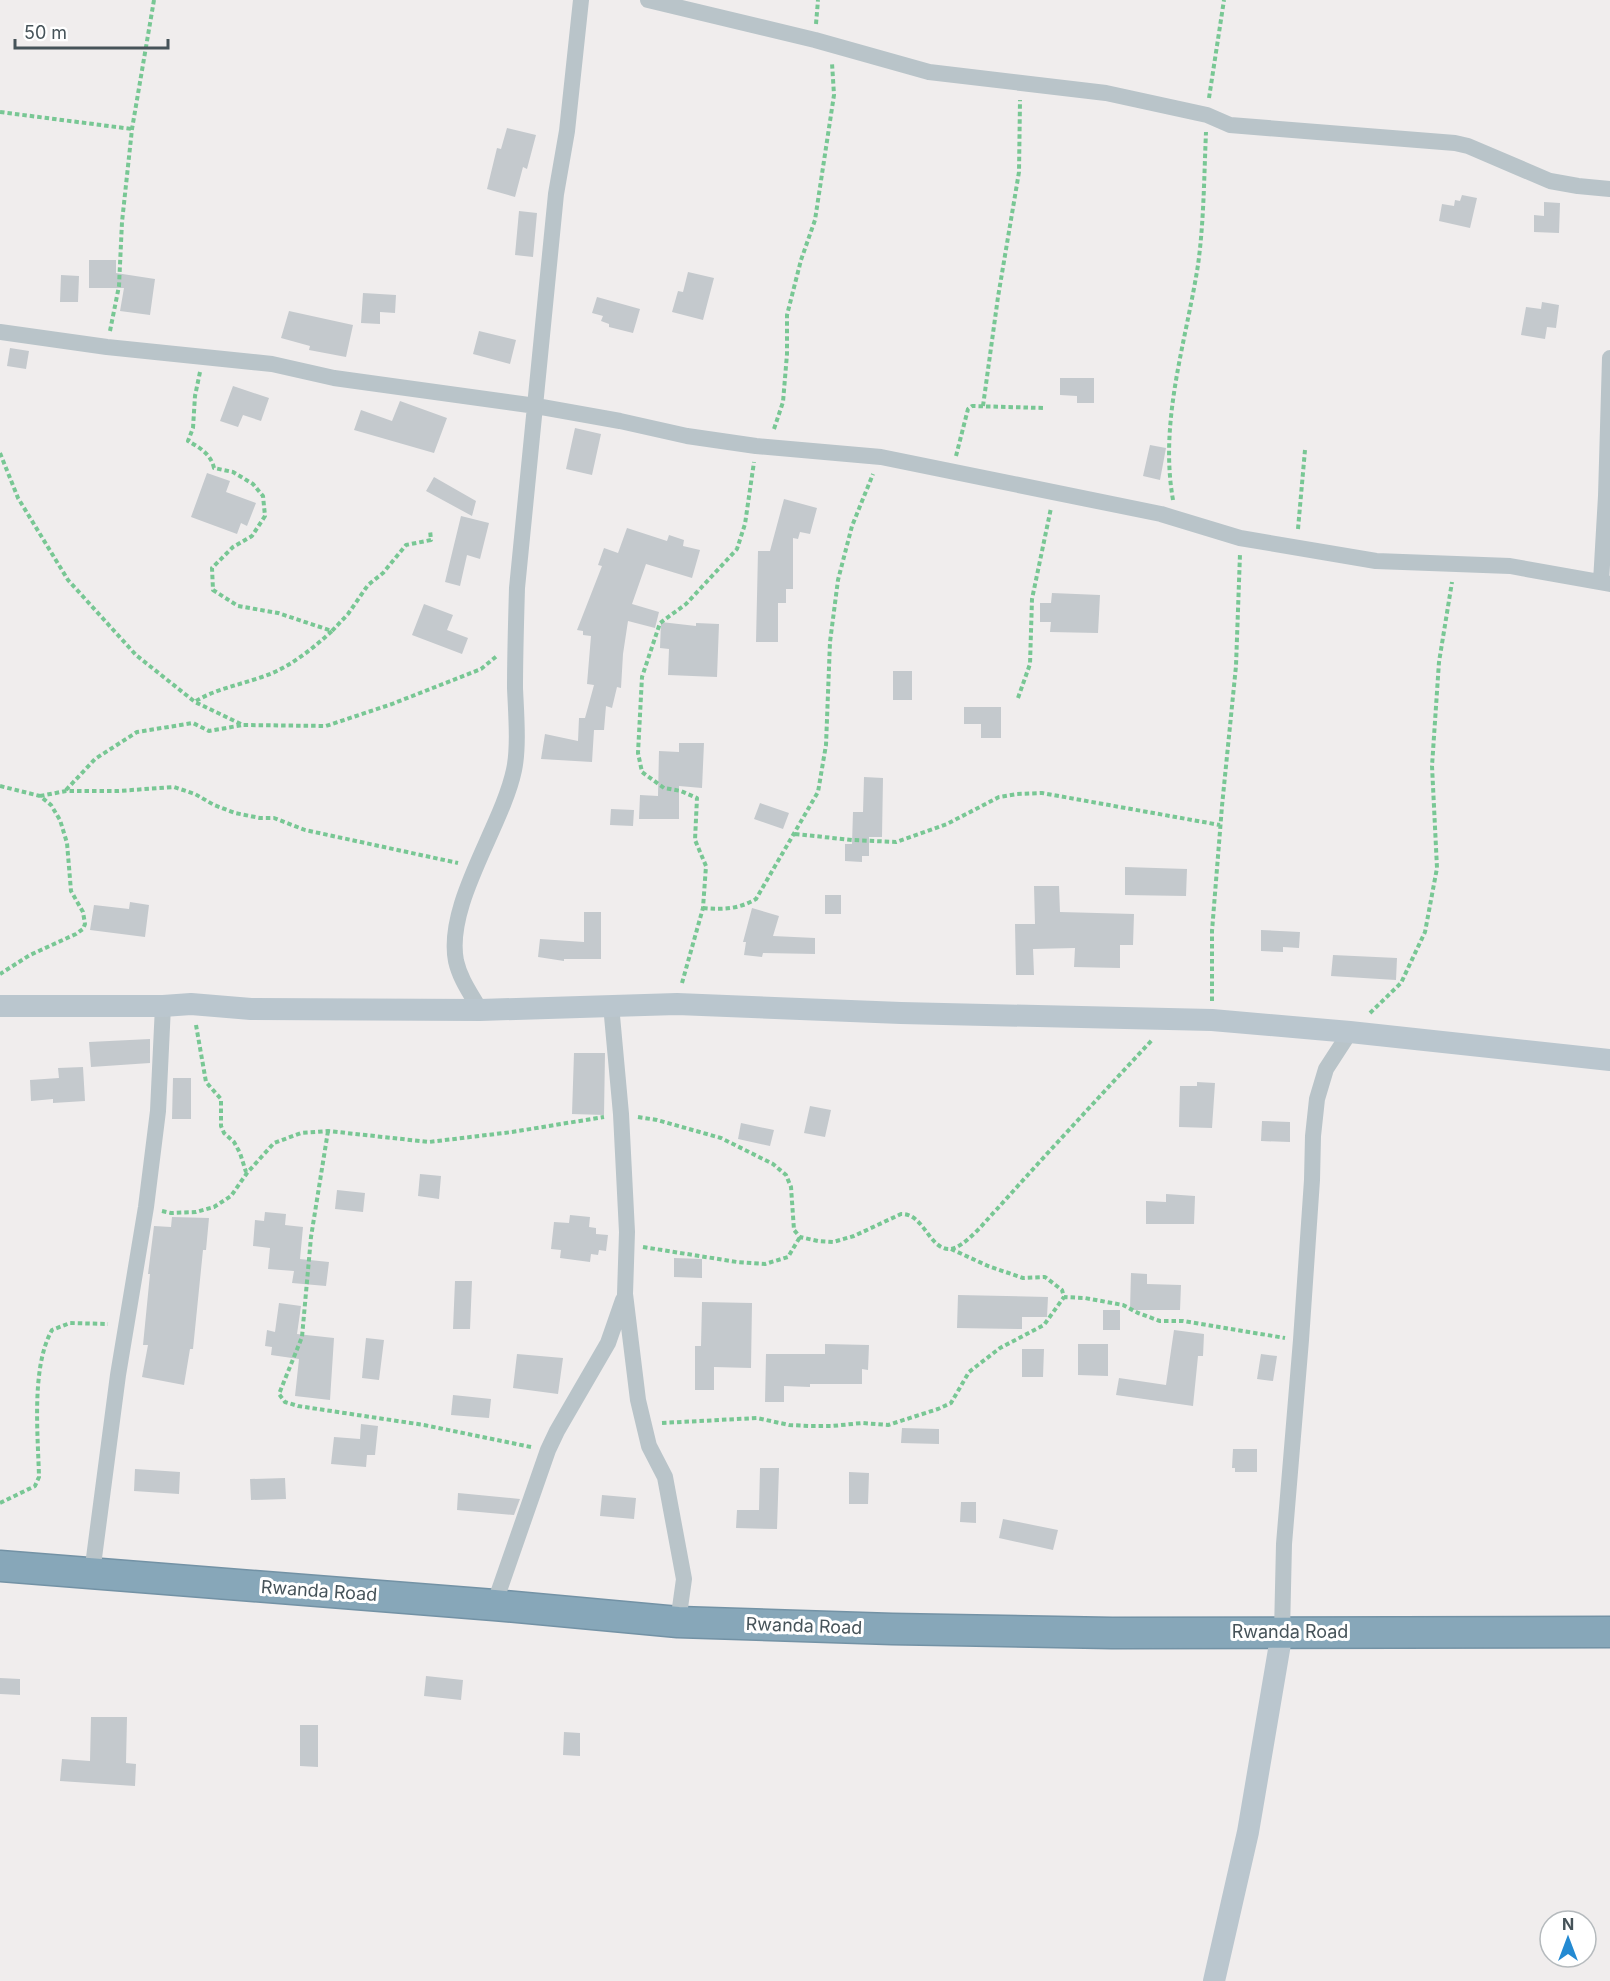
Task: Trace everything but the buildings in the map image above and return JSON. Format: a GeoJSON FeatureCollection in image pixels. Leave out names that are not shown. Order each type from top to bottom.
{"type":"FeatureCollection","features":[{"type":"Feature","properties":{"kind":"highway","name":"Rwanda Road"},"geometry":{"type":"LineString","coordinates":[[0,1566],[678,1622],[1054,1632],[1610,1632]]}},
{"type":"Feature","properties":{"kind":"street"},"geometry":{"type":"LineString","coordinates":[[480,1010],[461,978],[456,959],[460,909],[505,798],[514,769],[516,721],[514,643],[517,588],[555,204],[567,131],[581,0]]}},
{"type":"Feature","properties":{"kind":"street"},"geometry":{"type":"LineString","coordinates":[[648,0],[831,45],[929,72],[1106,93],[1207,115],[1230,125],[1455,143],[1468,146],[1550,181],[1610,189]]}},
{"type":"Feature","properties":{"kind":"street"},"geometry":{"type":"LineString","coordinates":[[0,332],[107,347],[272,364],[334,378],[536,406],[687,436],[764,447],[880,457],[1176,518],[1240,538],[1376,561],[1510,566],[1605,583],[1610,358]]}},
{"type":"Feature","properties":{"kind":"street"},"geometry":{"type":"LineString","coordinates":[[0,1006],[191,1004],[251,1008],[480,1010],[676,1004],[901,1013],[1212,1020],[1350,1032],[1610,1060]]}},
{"type":"Feature","properties":{"kind":"street"},"geometry":{"type":"LineString","coordinates":[[611,1005],[621,1114],[627,1232],[625,1294],[638,1400],[649,1446],[665,1477],[684,1579],[678,1622]]}},
{"type":"Feature","properties":{"kind":"street"},"geometry":{"type":"LineString","coordinates":[[92,1573],[118,1375],[146,1207],[158,1111],[164,1006]]}},
{"type":"Feature","properties":{"kind":"street"},"geometry":{"type":"LineString","coordinates":[[1214,1981],[1248,1832],[1282,1632],[1284,1544],[1301,1340],[1317,1098],[1326,1069],[1350,1032]]}},
{"type":"Feature","properties":{"kind":"street"},"geometry":{"type":"LineString","coordinates":[[494,1605],[548,1450],[608,1343],[625,1294]]}},
{"type":"Feature","properties":{"kind":"path"},"geometry":{"type":"LineString","coordinates":[[107,347],[119,286],[122,222],[132,129],[154,0]]}},
{"type":"Feature","properties":{"kind":"path"},"geometry":{"type":"LineString","coordinates":[[1176,518],[1169,472],[1175,384],[1202,238],[1207,115],[1224,0]]}},
{"type":"Feature","properties":{"kind":"path"},"geometry":{"type":"LineString","coordinates":[[676,1004],[703,908],[705,866],[695,840],[697,798],[681,791],[664,788],[642,772],[638,753],[642,677],[660,623],[686,604],[736,549],[745,524],[764,447],[783,402],[787,315],[801,260],[815,220],[834,95],[831,45]]}},
{"type":"Feature","properties":{"kind":"path"},"geometry":{"type":"LineString","coordinates":[[983,406],[1019,172],[1018,106],[1024,83]]}},
{"type":"Feature","properties":{"kind":"path"},"geometry":{"type":"LineString","coordinates":[[0,112],[132,129]]}},
{"type":"Feature","properties":{"kind":"path"},"geometry":{"type":"LineString","coordinates":[[204,357],[195,396],[193,428],[188,441],[202,449],[213,462],[214,468],[233,472],[253,484],[263,496],[265,516],[252,536],[233,547],[212,568],[213,590],[238,606],[278,613],[332,631]]}},
{"type":"Feature","properties":{"kind":"path"},"geometry":{"type":"LineString","coordinates":[[949,470],[957,455],[968,410],[972,406],[1043,408]]}},
{"type":"Feature","properties":{"kind":"path"},"geometry":{"type":"LineString","coordinates":[[1295,548],[1305,450]]}},
{"type":"Feature","properties":{"kind":"path"},"geometry":{"type":"LineString","coordinates":[[0,453],[18,498],[68,580],[136,655],[195,702],[243,725]]}},
{"type":"Feature","properties":{"kind":"path"},"geometry":{"type":"LineString","coordinates":[[703,908],[720,910],[743,906],[756,899],[818,792],[826,745],[830,642],[838,580],[852,526],[880,457]]}},
{"type":"Feature","properties":{"kind":"path"},"geometry":{"type":"LineString","coordinates":[[1018,698],[1030,664],[1032,599],[1046,538],[1053,492]]}},
{"type":"Feature","properties":{"kind":"path"},"geometry":{"type":"LineString","coordinates":[[195,702],[208,693],[265,676],[308,654],[348,614],[368,585],[384,573],[406,545],[431,540],[430,530]]}},
{"type":"Feature","properties":{"kind":"path"},"geometry":{"type":"LineString","coordinates":[[1212,1020],[1212,931],[1236,666],[1240,538]]}},
{"type":"Feature","properties":{"kind":"path"},"geometry":{"type":"LineString","coordinates":[[1350,1032],[1401,983],[1425,932],[1437,868],[1432,766],[1439,662],[1454,565]]}},
{"type":"Feature","properties":{"kind":"path"},"geometry":{"type":"LineString","coordinates":[[66,791],[94,759],[136,732],[194,723],[209,731],[243,725],[326,726],[392,704],[481,669],[514,643]]}},
{"type":"Feature","properties":{"kind":"path"},"geometry":{"type":"LineString","coordinates":[[0,786],[40,796],[66,791],[174,788],[195,794],[235,813],[274,818],[305,830],[477,868]]}},
{"type":"Feature","properties":{"kind":"path"},"geometry":{"type":"LineString","coordinates":[[795,834],[896,842],[947,824],[999,797],[1041,793],[1220,825]]}},
{"type":"Feature","properties":{"kind":"path"},"geometry":{"type":"LineString","coordinates":[[0,974],[30,954],[76,934],[83,929],[85,924],[83,912],[71,891],[67,843],[60,820],[51,806],[40,796]]}},
{"type":"Feature","properties":{"kind":"path"},"geometry":{"type":"LineString","coordinates":[[191,1004],[202,1051],[206,1082],[221,1099],[221,1126],[224,1133],[234,1142],[247,1173]]}},
{"type":"Feature","properties":{"kind":"path"},"geometry":{"type":"LineString","coordinates":[[951,1249],[965,1242],[978,1229],[1171,1020]]}},
{"type":"Feature","properties":{"kind":"path"},"geometry":{"type":"LineString","coordinates":[[146,1207],[171,1213],[196,1212],[214,1207],[231,1196],[247,1173],[274,1143],[301,1134],[328,1131],[440,1142],[621,1114],[657,1120],[721,1138],[773,1164],[786,1175],[791,1188],[794,1230],[800,1237],[818,1242],[833,1242],[854,1236],[901,1214],[909,1213],[944,1248],[1023,1278],[1045,1277],[1062,1290],[1064,1297]]}},
{"type":"Feature","properties":{"kind":"path"},"geometry":{"type":"LineString","coordinates":[[328,1131],[311,1237],[302,1337],[279,1394],[285,1402],[298,1406],[424,1425],[548,1450]]}},
{"type":"Feature","properties":{"kind":"path"},"geometry":{"type":"LineString","coordinates":[[627,1232],[642,1247],[653,1250],[765,1264],[788,1257],[800,1237]]}},
{"type":"Feature","properties":{"kind":"path"},"geometry":{"type":"LineString","coordinates":[[1064,1297],[1085,1298],[1123,1305],[1138,1314],[1160,1321],[1183,1321],[1301,1340]]}},
{"type":"Feature","properties":{"kind":"path"},"geometry":{"type":"LineString","coordinates":[[644,1424],[757,1418],[799,1426],[832,1426],[862,1422],[888,1425],[951,1404],[969,1372],[1000,1348],[1044,1325],[1064,1297]]}},
{"type":"Feature","properties":{"kind":"path"},"geometry":{"type":"LineString","coordinates":[[0,1503],[34,1486],[39,1477],[39,1379],[42,1355],[52,1330],[70,1323],[127,1324]]}}]}
